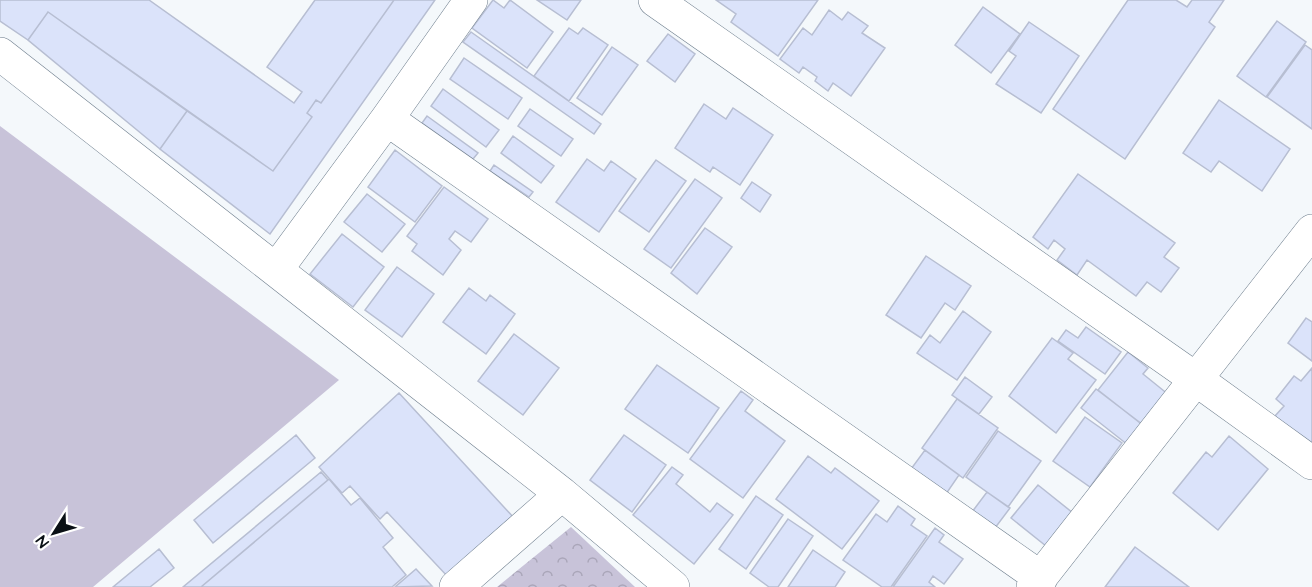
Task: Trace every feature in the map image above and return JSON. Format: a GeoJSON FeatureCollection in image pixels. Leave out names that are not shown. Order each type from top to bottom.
{"type":"FeatureCollection","features":[{"type":"Feature","properties":{"kind":"street"},"geometry":{"type":"LineString","coordinates":[[276,270],[471,0]]}},
{"type":"Feature","properties":{"kind":"street"},"geometry":{"type":"LineString","coordinates":[[655,0],[1312,463]]}},
{"type":"Feature","properties":{"kind":"street"},"geometry":{"type":"LineString","coordinates":[[0,54],[562,494],[673,587]]}},
{"type":"Feature","properties":{"kind":"street"},"geometry":{"type":"LineString","coordinates":[[387,119],[1037,582],[1312,231]]}},
{"type":"Feature","properties":{"kind":"street"},"geometry":{"type":"LineString","coordinates":[[456,587],[562,494]]}},
{"type":"Feature","properties":{"kind":"green space"},"geometry":{"type":"Polygon","coordinates":[[[0,126],[339,380],[93,587],[0,587],[0,126]]]}},
{"type":"Feature","properties":{"kind":"green space"},"geometry":{"type":"Polygon","coordinates":[[[571,527],[635,587],[497,587],[571,527]]]}},
{"type":"Feature","properties":{"kind":"building"},"geometry":{"type":"Polygon","coordinates":[[[0,0],[149,0],[294,103],[302,92],[267,67],[315,0],[394,0],[321,103],[316,100],[307,113],[312,117],[273,171],[48,12],[28,40],[0,21],[0,0]]]}},
{"type":"Feature","properties":{"kind":"building"},"geometry":{"type":"Polygon","coordinates":[[[394,0],[435,0],[270,234],[160,149],[187,111],[273,171],[312,117],[307,113],[316,100],[321,103],[394,0]]]}},
{"type":"Feature","properties":{"kind":"building"},"geometry":{"type":"Polygon","coordinates":[[[493,0],[504,8],[510,0],[553,32],[527,68],[472,28],[493,0]]]}},
{"type":"Feature","properties":{"kind":"building"},"geometry":{"type":"Polygon","coordinates":[[[537,0],[581,0],[567,20],[537,0]]]}},
{"type":"Feature","properties":{"kind":"building"},"geometry":{"type":"Polygon","coordinates":[[[716,0],[818,0],[778,56],[731,22],[736,14],[716,0]]]}},
{"type":"Feature","properties":{"kind":"building"},"geometry":{"type":"Polygon","coordinates":[[[1128,0],[1176,0],[1187,7],[1192,0],[1224,0],[1209,22],[1215,27],[1125,159],[1053,109],[1128,0]]]}},
{"type":"Feature","properties":{"kind":"building"},"geometry":{"type":"Polygon","coordinates":[[[983,7],[1020,34],[991,73],[955,45],[983,7]]]}},
{"type":"Feature","properties":{"kind":"building"},"geometry":{"type":"Polygon","coordinates":[[[829,10],[842,20],[848,12],[868,26],[862,33],[885,48],[851,96],[833,83],[828,91],[815,81],[817,77],[803,67],[799,73],[780,59],[803,28],[812,35],[829,10]]]}},
{"type":"Feature","properties":{"kind":"building"},"geometry":{"type":"Polygon","coordinates":[[[48,12],[187,111],[160,149],[28,40],[48,12]]]}},
{"type":"Feature","properties":{"kind":"building"},"geometry":{"type":"Polygon","coordinates":[[[1277,21],[1306,42],[1266,97],[1237,76],[1277,21]]]}},
{"type":"Feature","properties":{"kind":"building"},"geometry":{"type":"Polygon","coordinates":[[[1029,22],[1079,56],[1041,113],[996,84],[1016,56],[1009,51],[1029,22]]]}},
{"type":"Feature","properties":{"kind":"building"},"geometry":{"type":"Polygon","coordinates":[[[569,28],[578,34],[583,28],[608,45],[569,101],[534,76],[569,28]]]}},
{"type":"Feature","properties":{"kind":"building"},"geometry":{"type":"Polygon","coordinates":[[[471,32],[601,124],[594,134],[463,42],[471,32]]]}},
{"type":"Feature","properties":{"kind":"building"},"geometry":{"type":"Polygon","coordinates":[[[668,34],[695,54],[675,82],[647,61],[668,34]]]}},
{"type":"Feature","properties":{"kind":"building"},"geometry":{"type":"Polygon","coordinates":[[[1305,45],[1312,50],[1312,129],[1267,97],[1305,45]]]}},
{"type":"Feature","properties":{"kind":"building"},"geometry":{"type":"Polygon","coordinates":[[[612,47],[638,65],[602,115],[577,98],[612,47]]]}},
{"type":"Feature","properties":{"kind":"building"},"geometry":{"type":"Polygon","coordinates":[[[464,58],[522,98],[508,119],[450,79],[464,58]]]}},
{"type":"Feature","properties":{"kind":"building"},"geometry":{"type":"Polygon","coordinates":[[[443,89],[499,130],[486,147],[431,106],[443,89]]]}},
{"type":"Feature","properties":{"kind":"building"},"geometry":{"type":"Polygon","coordinates":[[[1219,100],[1290,149],[1262,191],[1219,161],[1211,172],[1183,153],[1219,100]]]}},
{"type":"Feature","properties":{"kind":"building"},"geometry":{"type":"Polygon","coordinates":[[[704,104],[726,119],[733,108],[773,135],[740,185],[713,167],[710,172],[675,148],[704,104]]]}},
{"type":"Feature","properties":{"kind":"building"},"geometry":{"type":"Polygon","coordinates":[[[530,109],[573,139],[561,156],[518,126],[530,109]]]}},
{"type":"Feature","properties":{"kind":"building"},"geometry":{"type":"Polygon","coordinates":[[[427,116],[478,153],[473,159],[422,123],[427,116]]]}},
{"type":"Feature","properties":{"kind":"building"},"geometry":{"type":"Polygon","coordinates":[[[513,136],[554,166],[541,183],[501,153],[513,136]]]}},
{"type":"Feature","properties":{"kind":"building"},"geometry":{"type":"Polygon","coordinates":[[[395,150],[442,186],[415,222],[368,187],[395,150]]]}},
{"type":"Feature","properties":{"kind":"building"},"geometry":{"type":"Polygon","coordinates":[[[587,159],[604,171],[611,161],[636,179],[599,232],[556,202],[587,159]]]}},
{"type":"Feature","properties":{"kind":"building"},"geometry":{"type":"Polygon","coordinates":[[[656,160],[686,181],[649,232],[619,211],[656,160]]]}},
{"type":"Feature","properties":{"kind":"building"},"geometry":{"type":"Polygon","coordinates":[[[494,165],[533,192],[529,197],[490,171],[494,165]]]}},
{"type":"Feature","properties":{"kind":"building"},"geometry":{"type":"Polygon","coordinates":[[[1078,174],[1175,243],[1164,257],[1179,268],[1161,292],[1147,282],[1136,296],[1087,260],[1077,275],[1057,260],[1065,249],[1054,240],[1048,249],[1033,237],[1078,174]]]}},
{"type":"Feature","properties":{"kind":"building"},"geometry":{"type":"Polygon","coordinates":[[[695,179],[722,198],[671,268],[644,249],[695,179]]]}},
{"type":"Feature","properties":{"kind":"building"},"geometry":{"type":"Polygon","coordinates":[[[752,182],[771,195],[760,212],[741,198],[752,182]]]}},
{"type":"Feature","properties":{"kind":"building"},"geometry":{"type":"Polygon","coordinates":[[[444,187],[488,219],[471,242],[455,231],[449,239],[461,250],[443,275],[412,251],[417,244],[407,236],[444,187]]]}},
{"type":"Feature","properties":{"kind":"building"},"geometry":{"type":"Polygon","coordinates":[[[367,194],[405,224],[382,252],[344,222],[367,194]]]}},
{"type":"Feature","properties":{"kind":"building"},"geometry":{"type":"Polygon","coordinates":[[[705,228],[732,247],[697,294],[671,273],[705,228]]]}},
{"type":"Feature","properties":{"kind":"building"},"geometry":{"type":"Polygon","coordinates":[[[342,234],[384,267],[353,307],[310,274],[342,234]]]}},
{"type":"Feature","properties":{"kind":"building"},"geometry":{"type":"Polygon","coordinates":[[[926,256],[971,286],[955,310],[945,303],[921,338],[886,315],[926,256]]]}},
{"type":"Feature","properties":{"kind":"building"},"geometry":{"type":"Polygon","coordinates":[[[397,267],[434,294],[402,337],[365,310],[397,267]]]}},
{"type":"Feature","properties":{"kind":"building"},"geometry":{"type":"Polygon","coordinates":[[[469,288],[486,301],[490,295],[515,314],[486,354],[443,322],[469,288]]]}},
{"type":"Feature","properties":{"kind":"building"},"geometry":{"type":"Polygon","coordinates":[[[963,311],[991,332],[957,380],[917,353],[930,335],[940,343],[963,311]]]}},
{"type":"Feature","properties":{"kind":"building"},"geometry":{"type":"Polygon","coordinates":[[[1306,318],[1312,322],[1312,361],[1288,343],[1306,318]]]}},
{"type":"Feature","properties":{"kind":"building"},"geometry":{"type":"Polygon","coordinates":[[[1086,327],[1121,352],[1105,374],[1058,341],[1066,330],[1078,338],[1086,327]]]}},
{"type":"Feature","properties":{"kind":"building"},"geometry":{"type":"Polygon","coordinates":[[[514,334],[559,368],[523,415],[478,381],[514,334]]]}},
{"type":"Feature","properties":{"kind":"building"},"geometry":{"type":"Polygon","coordinates":[[[1052,338],[1073,353],[1068,359],[1096,380],[1056,433],[1009,396],[1052,338]]]}},
{"type":"Feature","properties":{"kind":"building"},"geometry":{"type":"Polygon","coordinates":[[[1128,352],[1148,368],[1143,374],[1169,395],[1144,426],[1098,390],[1128,352]]]}},
{"type":"Feature","properties":{"kind":"building"},"geometry":{"type":"Polygon","coordinates":[[[657,365],[719,408],[688,453],[625,409],[657,365]]]}},
{"type":"Feature","properties":{"kind":"building"},"geometry":{"type":"Polygon","coordinates":[[[1312,368],[1312,446],[1275,416],[1284,406],[1276,399],[1294,376],[1301,381],[1312,368]]]}},
{"type":"Feature","properties":{"kind":"building"},"geometry":{"type":"Polygon","coordinates":[[[965,377],[992,397],[979,414],[952,395],[965,377]]]}},
{"type":"Feature","properties":{"kind":"building"},"geometry":{"type":"Polygon","coordinates":[[[1096,389],[1143,425],[1128,445],[1081,408],[1096,389]]]}},
{"type":"Feature","properties":{"kind":"building"},"geometry":{"type":"Polygon","coordinates":[[[741,391],[753,400],[745,411],[785,441],[743,498],[690,459],[741,391]]]}},
{"type":"Feature","properties":{"kind":"building"},"geometry":{"type":"Polygon","coordinates":[[[399,393],[514,518],[449,578],[387,512],[380,519],[350,486],[342,493],[319,467],[399,393]]]}},
{"type":"Feature","properties":{"kind":"building"},"geometry":{"type":"Polygon","coordinates":[[[957,399],[998,428],[963,478],[922,448],[957,399]]]}},
{"type":"Feature","properties":{"kind":"building"},"geometry":{"type":"Polygon","coordinates":[[[1085,417],[1122,443],[1090,487],[1053,461],[1085,417]]]}},
{"type":"Feature","properties":{"kind":"building"},"geometry":{"type":"Polygon","coordinates":[[[998,431],[1041,461],[1008,507],[966,477],[998,431]]]}},
{"type":"Feature","properties":{"kind":"building"},"geometry":{"type":"Polygon","coordinates":[[[296,435],[315,458],[213,543],[194,520],[296,435]]]}},
{"type":"Feature","properties":{"kind":"building"},"geometry":{"type":"Polygon","coordinates":[[[624,435],[666,465],[632,512],[590,480],[624,435]]]}},
{"type":"Feature","properties":{"kind":"building"},"geometry":{"type":"Polygon","coordinates":[[[1229,436],[1268,469],[1218,530],[1173,493],[1206,452],[1212,457],[1229,436]]]}},
{"type":"Feature","properties":{"kind":"building"},"geometry":{"type":"Polygon","coordinates":[[[925,450],[959,475],[946,494],[911,469],[925,450]]]}},
{"type":"Feature","properties":{"kind":"building"},"geometry":{"type":"Polygon","coordinates":[[[808,456],[831,473],[835,468],[879,501],[842,549],[776,499],[808,456]]]}},
{"type":"Feature","properties":{"kind":"building"},"geometry":{"type":"Polygon","coordinates":[[[672,467],[683,475],[676,484],[710,512],[717,503],[733,515],[694,564],[633,515],[672,467]]]}},
{"type":"Feature","properties":{"kind":"building"},"geometry":{"type":"Polygon","coordinates":[[[321,472],[328,480],[201,587],[183,587],[321,472]]]}},
{"type":"Feature","properties":{"kind":"building"},"geometry":{"type":"Polygon","coordinates":[[[329,479],[351,505],[360,498],[393,538],[383,547],[406,575],[392,587],[201,587],[329,479]]]}},
{"type":"Feature","properties":{"kind":"building"},"geometry":{"type":"Polygon","coordinates":[[[1038,485],[1073,513],[1046,546],[1011,518],[1038,485]]]}},
{"type":"Feature","properties":{"kind":"building"},"geometry":{"type":"Polygon","coordinates":[[[987,492],[1010,508],[995,528],[972,512],[987,492]]]}},
{"type":"Feature","properties":{"kind":"building"},"geometry":{"type":"Polygon","coordinates":[[[756,496],[783,515],[746,569],[719,549],[756,496]]]}},
{"type":"Feature","properties":{"kind":"building"},"geometry":{"type":"Polygon","coordinates":[[[898,506],[915,519],[911,525],[927,536],[891,587],[882,587],[843,560],[876,514],[887,522],[898,506]]]}},
{"type":"Feature","properties":{"kind":"building"},"geometry":{"type":"Polygon","coordinates":[[[788,519],[813,536],[778,587],[769,587],[750,573],[788,519]]]}},
{"type":"Feature","properties":{"kind":"building"},"geometry":{"type":"Polygon","coordinates":[[[935,528],[944,535],[939,542],[963,559],[944,584],[933,576],[929,582],[935,587],[893,587],[935,528]]]}},
{"type":"Feature","properties":{"kind":"building"},"geometry":{"type":"Polygon","coordinates":[[[1135,547],[1189,587],[1105,587],[1135,547]]]}},
{"type":"Feature","properties":{"kind":"building"},"geometry":{"type":"Polygon","coordinates":[[[159,549],[174,568],[150,587],[113,587],[159,549]]]}},
{"type":"Feature","properties":{"kind":"building"},"geometry":{"type":"Polygon","coordinates":[[[813,550],[845,572],[835,587],[788,587],[813,550]]]}},
{"type":"Feature","properties":{"kind":"building"},"geometry":{"type":"Polygon","coordinates":[[[416,569],[432,586],[395,587],[416,569]]]}}]}
